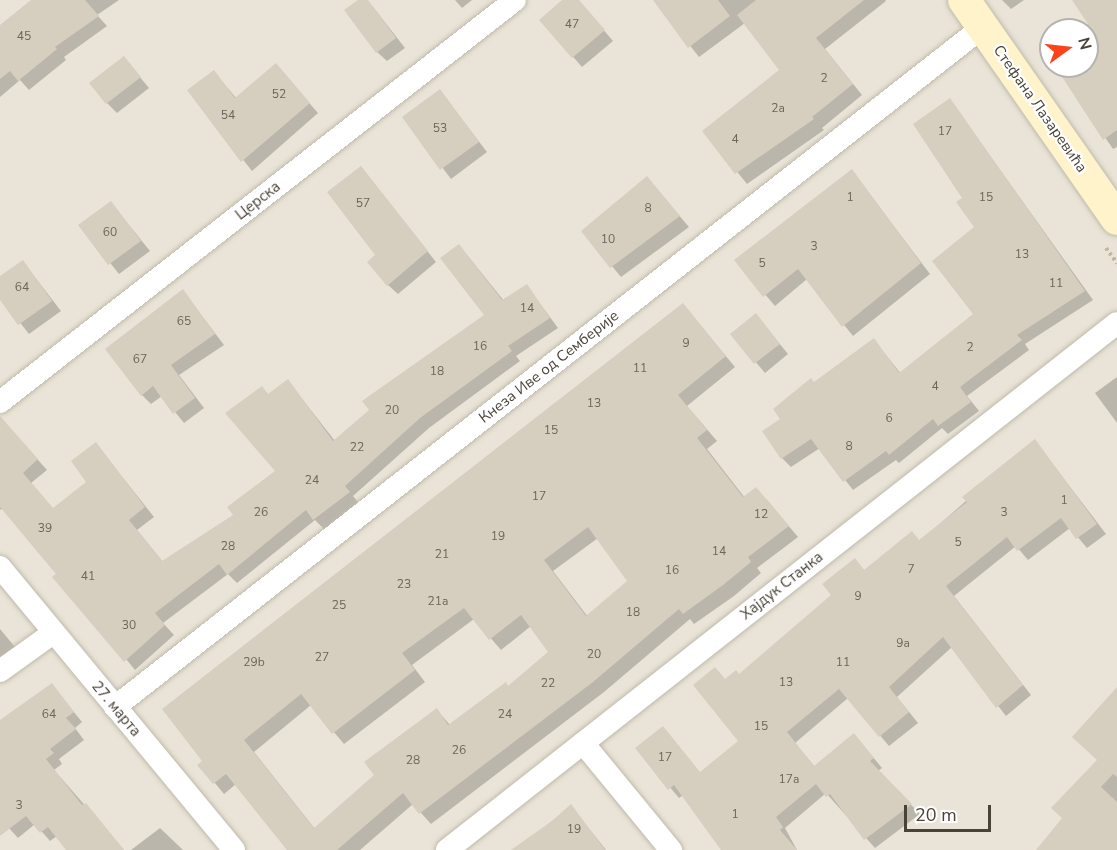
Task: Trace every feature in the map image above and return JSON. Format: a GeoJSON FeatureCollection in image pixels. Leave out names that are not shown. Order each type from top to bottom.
{"type":"FeatureCollection","features":[{"type":"Feature","properties":{"kind":"street","name":"Церска"},"geometry":{"type":"LineString","coordinates":[[0,402],[515,0]]}},
{"type":"Feature","properties":{"kind":"street","name":"Стефана Лазаревића"},"geometry":{"type":"LineString","coordinates":[[964,0],[1117,219]]}},
{"type":"Feature","properties":{"kind":"street","name":"Кнеза Иве од Семберије"},"geometry":{"type":"LineString","coordinates":[[115,707],[983,27]]}},
{"type":"Feature","properties":{"kind":"street","name":"Хајдук Станка"},"geometry":{"type":"LineString","coordinates":[[447,850],[1117,323]]}},
{"type":"Feature","properties":{"kind":"street","name":"27. марта"},"geometry":{"type":"LineString","coordinates":[[0,567],[234,850]]}},
{"type":"Feature","properties":{"kind":"street"},"geometry":{"type":"LineString","coordinates":[[0,671],[53,633]]}},
{"type":"Feature","properties":{"kind":"street"},"geometry":{"type":"LineString","coordinates":[[583,743],[671,850]]}},
{"type":"Feature","properties":{"kind":"shaded area"},"geometry":{"type":"Polygon","coordinates":[[[0,0],[1117,0],[1117,850],[0,850],[0,0]]]}},
{"type":"Feature","properties":{"kind":"building"},"geometry":{"type":"Polygon","coordinates":[[[31,0],[85,0],[99,16],[55,47],[57,49],[18,81],[10,71],[0,79],[0,25],[31,0]]]}},
{"type":"Feature","properties":{"kind":"building"},"geometry":{"type":"Polygon","coordinates":[[[358,0],[368,0],[396,38],[376,53],[344,10],[358,0]]]}},
{"type":"Feature","properties":{"kind":"building"},"geometry":{"type":"Polygon","coordinates":[[[562,0],[579,0],[605,30],[572,58],[539,20],[562,0]]]}},
{"type":"Feature","properties":{"kind":"building"},"geometry":{"type":"Polygon","coordinates":[[[653,0],[718,0],[730,16],[688,48],[653,0]]]}},
{"type":"Feature","properties":{"kind":"building"},"geometry":{"type":"Polygon","coordinates":[[[756,0],[864,0],[816,38],[853,84],[812,117],[814,119],[735,174],[702,131],[779,70],[737,15],[756,0]]]}},
{"type":"Feature","properties":{"kind":"building"},"geometry":{"type":"Polygon","coordinates":[[[1072,0],[1117,0],[1117,130],[1103,140],[1063,78],[1099,78],[1099,18],[1084,18],[1072,0]]]}},
{"type":"Feature","properties":{"kind":"building"},"geometry":{"type":"Polygon","coordinates":[[[124,56],[141,77],[106,104],[89,83],[124,56]]]}},
{"type":"Feature","properties":{"kind":"building"},"geometry":{"type":"Polygon","coordinates":[[[276,63],[310,103],[241,162],[187,90],[214,70],[235,98],[276,63]]]}},
{"type":"Feature","properties":{"kind":"building"},"geometry":{"type":"Polygon","coordinates":[[[440,89],[479,142],[440,170],[402,117],[440,89]]]}},
{"type":"Feature","properties":{"kind":"building"},"geometry":{"type":"Polygon","coordinates":[[[950,98],[1085,291],[1017,335],[1022,340],[960,387],[971,402],[938,426],[933,419],[889,455],[886,451],[843,482],[811,439],[781,459],[762,431],[780,419],[773,409],[811,378],[814,382],[874,338],[899,373],[973,314],[932,261],[974,227],[956,202],[962,198],[913,124],[950,98]]]}},
{"type":"Feature","properties":{"kind":"building"},"geometry":{"type":"Polygon","coordinates":[[[361,166],[428,251],[387,286],[367,262],[375,255],[327,192],[361,166]]]}},
{"type":"Feature","properties":{"kind":"building"},"geometry":{"type":"Polygon","coordinates":[[[852,169],[921,263],[842,327],[798,269],[763,297],[734,260],[852,169]]]}},
{"type":"Feature","properties":{"kind":"building"},"geometry":{"type":"Polygon","coordinates":[[[647,176],[680,216],[610,268],[581,231],[647,176]]]}},
{"type":"Feature","properties":{"kind":"building"},"geometry":{"type":"Polygon","coordinates":[[[111,201],[141,241],[108,265],[78,225],[111,201]]]}},
{"type":"Feature","properties":{"kind":"building"},"geometry":{"type":"Polygon","coordinates":[[[459,244],[502,300],[527,284],[550,318],[508,346],[512,351],[420,418],[345,486],[350,492],[313,520],[306,510],[227,575],[219,564],[155,613],[165,625],[124,662],[52,577],[56,574],[0,507],[0,416],[38,459],[23,473],[53,508],[86,482],[71,461],[96,442],[145,507],[129,520],[162,561],[233,515],[227,507],[275,471],[225,413],[262,386],[268,394],[288,379],[333,441],[369,410],[362,401],[484,315],[440,258],[459,244]]]}},
{"type":"Feature","properties":{"kind":"building"},"geometry":{"type":"Polygon","coordinates":[[[23,260],[52,301],[18,325],[0,300],[0,276],[23,260]]]}},
{"type":"Feature","properties":{"kind":"building"},"geometry":{"type":"Polygon","coordinates":[[[183,289],[215,334],[171,365],[195,398],[173,414],[153,386],[141,396],[105,349],[183,289]]]}},
{"type":"Feature","properties":{"kind":"building"},"geometry":{"type":"Polygon","coordinates":[[[683,303],[726,356],[678,395],[707,430],[697,438],[743,497],[756,487],[789,526],[748,557],[751,562],[723,585],[683,614],[679,609],[593,682],[419,814],[403,793],[337,850],[287,850],[226,774],[213,784],[197,765],[202,761],[162,709],[683,303]],[[588,527],[544,560],[586,616],[627,581],[588,527]],[[464,608],[402,653],[415,670],[332,734],[301,694],[244,740],[314,828],[374,775],[364,762],[437,708],[448,725],[506,682],[508,686],[548,652],[521,615],[489,640],[464,608]]]}},
{"type":"Feature","properties":{"kind":"building"},"geometry":{"type":"Polygon","coordinates":[[[756,313],[780,344],[754,364],[730,334],[756,313]]]}},
{"type":"Feature","properties":{"kind":"building"},"geometry":{"type":"Polygon","coordinates":[[[1035,439],[1097,524],[1076,539],[1061,518],[1017,551],[1007,537],[946,586],[1023,685],[996,708],[943,637],[889,687],[909,712],[879,737],[839,689],[787,732],[814,766],[854,733],[874,758],[870,761],[912,804],[864,840],[830,794],[826,797],[816,784],[776,817],[783,827],[780,830],[797,850],[721,850],[674,785],[668,790],[635,748],[663,726],[700,772],[738,741],[693,685],[715,667],[725,679],[736,670],[739,674],[831,595],[822,584],[855,558],[864,570],[912,531],[919,540],[967,502],[962,497],[1035,439]]]}},
{"type":"Feature","properties":{"kind":"building"},"geometry":{"type":"Polygon","coordinates":[[[52,683],[74,712],[66,718],[76,729],[50,749],[54,753],[46,759],[82,805],[86,803],[124,850],[66,850],[48,827],[40,833],[26,816],[0,836],[0,720],[52,683]]]}},
{"type":"Feature","properties":{"kind":"building"},"geometry":{"type":"Polygon","coordinates":[[[1117,687],[1117,777],[1113,774],[1101,787],[1117,802],[1117,850],[1036,850],[1062,818],[1051,808],[1097,760],[1072,737],[1117,687]]]}},
{"type":"Feature","properties":{"kind":"building"},"geometry":{"type":"Polygon","coordinates":[[[571,804],[605,850],[511,850],[552,821],[571,804]]]}}]}
